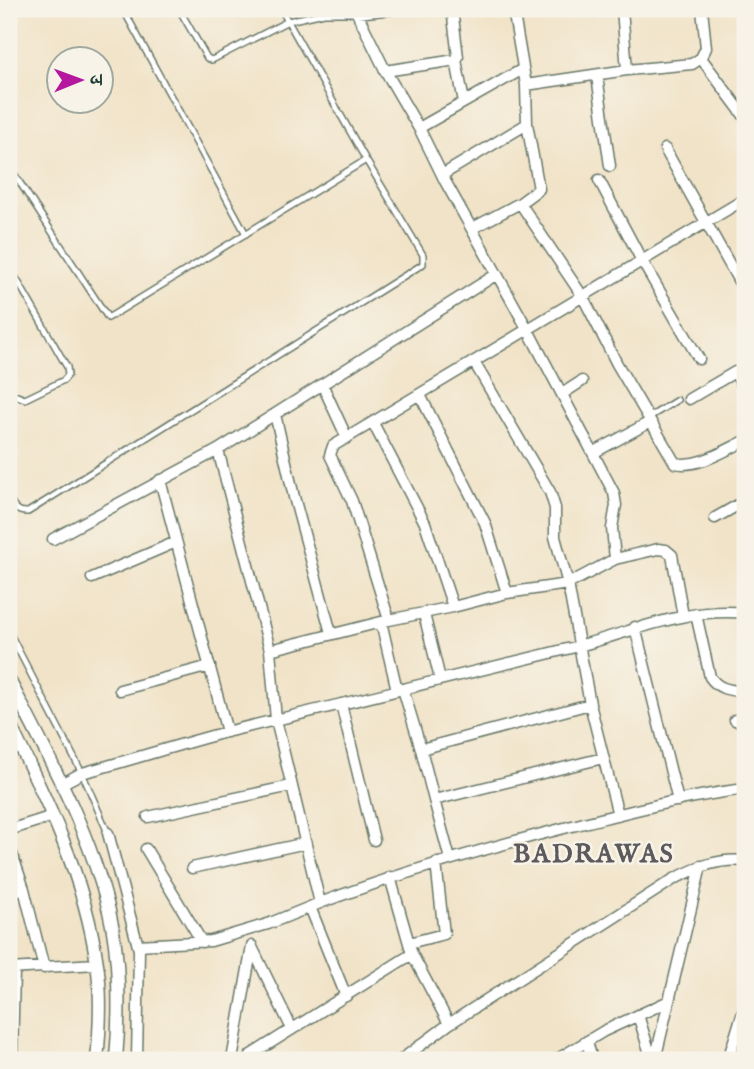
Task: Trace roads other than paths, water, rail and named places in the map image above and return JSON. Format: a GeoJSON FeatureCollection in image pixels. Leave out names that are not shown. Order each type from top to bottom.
{"type":"FeatureCollection","features":[{"type":"Feature","properties":{"kind":"street"},"geometry":{"type":"LineString","coordinates":[[393,9],[357,13],[385,71],[419,128],[614,494],[616,505],[612,528],[615,559]]}},
{"type":"Feature","properties":{"kind":"street"},"geometry":{"type":"LineString","coordinates":[[452,9],[458,57],[456,60],[464,102]]}},
{"type":"Feature","properties":{"kind":"street"},"geometry":{"type":"LineString","coordinates":[[472,228],[520,203],[539,189],[527,124],[526,85],[513,9]]}},
{"type":"Feature","properties":{"kind":"street"},"geometry":{"type":"LineString","coordinates":[[622,9],[627,70]]}},
{"type":"Feature","properties":{"kind":"street"},"geometry":{"type":"LineString","coordinates":[[526,85],[577,76],[692,64],[701,58],[706,48],[702,9]]}},
{"type":"Feature","properties":{"kind":"street"},"geometry":{"type":"LineString","coordinates":[[701,58],[745,117]]}},
{"type":"Feature","properties":{"kind":"street"},"geometry":{"type":"LineString","coordinates":[[385,71],[456,60]]}},
{"type":"Feature","properties":{"kind":"street"},"geometry":{"type":"LineString","coordinates":[[419,128],[523,69]]}},
{"type":"Feature","properties":{"kind":"street"},"geometry":{"type":"LineString","coordinates":[[597,76],[610,166]]}},
{"type":"Feature","properties":{"kind":"street"},"geometry":{"type":"LineString","coordinates":[[442,175],[527,124]]}},
{"type":"Feature","properties":{"kind":"street"},"geometry":{"type":"LineString","coordinates":[[665,149],[745,292]]}},
{"type":"Feature","properties":{"kind":"street"},"geometry":{"type":"LineString","coordinates":[[599,180],[699,359]]}},
{"type":"Feature","properties":{"kind":"street"},"geometry":{"type":"LineString","coordinates":[[450,859],[421,749],[400,689],[385,621],[352,501],[330,455],[333,446],[745,199]]}},
{"type":"Feature","properties":{"kind":"street"},"geometry":{"type":"LineString","coordinates":[[520,203],[583,297],[617,364],[675,463],[695,464],[745,441]]}},
{"type":"Feature","properties":{"kind":"street"},"geometry":{"type":"LineString","coordinates":[[53,538],[218,450],[497,274]]}},
{"type":"Feature","properties":{"kind":"street"},"geometry":{"type":"LineString","coordinates":[[474,362],[550,492],[555,508],[555,537],[568,584],[590,704],[618,815]]}},
{"type":"Feature","properties":{"kind":"street"},"geometry":{"type":"LineString","coordinates":[[683,399],[735,372],[745,390]]}},
{"type":"Feature","properties":{"kind":"street"},"geometry":{"type":"LineString","coordinates":[[562,394],[582,381]]}},
{"type":"Feature","properties":{"kind":"street"},"geometry":{"type":"LineString","coordinates":[[322,384],[347,438]]}},
{"type":"Feature","properties":{"kind":"street"},"geometry":{"type":"LineString","coordinates":[[420,395],[480,512],[507,593]]}},
{"type":"Feature","properties":{"kind":"street"},"geometry":{"type":"LineString","coordinates":[[275,414],[294,497],[331,633]]}},
{"type":"Feature","properties":{"kind":"street"},"geometry":{"type":"LineString","coordinates":[[593,453],[649,420]]}},
{"type":"Feature","properties":{"kind":"street"},"geometry":{"type":"LineString","coordinates":[[373,423],[425,523],[453,607]]}},
{"type":"Feature","properties":{"kind":"street"},"geometry":{"type":"LineString","coordinates":[[218,450],[270,650],[276,720],[306,843],[315,905],[346,996]]}},
{"type":"Feature","properties":{"kind":"street"},"geometry":{"type":"LineString","coordinates":[[160,480],[227,732]]}},
{"type":"Feature","properties":{"kind":"street"},"geometry":{"type":"LineString","coordinates":[[715,518],[745,501]]}},
{"type":"Feature","properties":{"kind":"street"},"geometry":{"type":"LineString","coordinates":[[93,578],[176,542]]}},
{"type":"Feature","properties":{"kind":"street"},"geometry":{"type":"LineString","coordinates":[[270,650],[331,633],[507,593],[568,584],[615,559],[658,549],[666,550],[672,555],[683,616]]}},
{"type":"Feature","properties":{"kind":"street"},"geometry":{"type":"LineString","coordinates":[[61,784],[82,773],[227,732],[578,646],[635,627],[696,614],[727,611],[745,613]]}},
{"type":"Feature","properties":{"kind":"street"},"geometry":{"type":"LineString","coordinates":[[424,614],[440,678]]}},
{"type":"Feature","properties":{"kind":"street"},"geometry":{"type":"LineString","coordinates":[[696,614],[710,677],[723,689],[745,692]]}},
{"type":"Feature","properties":{"kind":"street"},"geometry":{"type":"LineString","coordinates":[[635,627],[678,801]]}},
{"type":"Feature","properties":{"kind":"street"},"geometry":{"type":"LineString","coordinates":[[120,690],[210,666]]}},
{"type":"Feature","properties":{"kind":"street"},"geometry":{"type":"LineString","coordinates":[[9,680],[61,784],[97,870],[109,914],[116,970],[116,1060]]}},
{"type":"Feature","properties":{"kind":"street"},"geometry":{"type":"LineString","coordinates":[[341,704],[374,840]]}},
{"type":"Feature","properties":{"kind":"street"},"geometry":{"type":"LineString","coordinates":[[421,749],[590,704]]}},
{"type":"Feature","properties":{"kind":"street"},"geometry":{"type":"LineString","coordinates":[[29,721],[10,727],[53,816],[76,873],[97,964],[100,1037],[97,1060]]}},
{"type":"Feature","properties":{"kind":"street"},"geometry":{"type":"LineString","coordinates":[[434,800],[603,758]]}},
{"type":"Feature","properties":{"kind":"street"},"geometry":{"type":"LineString","coordinates":[[148,817],[291,786]]}},
{"type":"Feature","properties":{"kind":"street"},"geometry":{"type":"LineString","coordinates":[[138,945],[211,942],[436,863],[618,815],[745,789]]}},
{"type":"Feature","properties":{"kind":"street"},"geometry":{"type":"LineString","coordinates":[[9,830],[53,816]]}},
{"type":"Feature","properties":{"kind":"street"},"geometry":{"type":"LineString","coordinates":[[108,833],[138,945],[137,1060]]}},
{"type":"Feature","properties":{"kind":"street"},"geometry":{"type":"LineString","coordinates":[[192,868],[306,843]]}},
{"type":"Feature","properties":{"kind":"street"},"geometry":{"type":"LineString","coordinates":[[9,845],[24,889],[44,968]]}},
{"type":"Feature","properties":{"kind":"street"},"geometry":{"type":"LineString","coordinates":[[146,849],[202,942]]}},
{"type":"Feature","properties":{"kind":"street"},"geometry":{"type":"LineString","coordinates":[[401,1060],[449,1024],[674,879],[701,866],[728,859],[745,861]]}},
{"type":"Feature","properties":{"kind":"street"},"geometry":{"type":"LineString","coordinates":[[253,1060],[251,1055],[346,996],[410,949],[444,934],[436,863]]}},
{"type":"Feature","properties":{"kind":"street"},"geometry":{"type":"LineString","coordinates":[[653,1060],[701,866]]}},
{"type":"Feature","properties":{"kind":"street"},"geometry":{"type":"LineString","coordinates":[[390,877],[410,949],[449,1024]]}},
{"type":"Feature","properties":{"kind":"street"},"geometry":{"type":"LineString","coordinates":[[9,894],[24,889]]}},
{"type":"Feature","properties":{"kind":"street"},"geometry":{"type":"LineString","coordinates":[[245,932],[292,1029]]}},
{"type":"Feature","properties":{"kind":"street"},"geometry":{"type":"LineString","coordinates":[[232,1060],[252,946]]}},
{"type":"Feature","properties":{"kind":"street"},"geometry":{"type":"LineString","coordinates":[[12,1060],[11,969],[97,964]]}},
{"type":"Feature","properties":{"kind":"street"},"geometry":{"type":"LineString","coordinates":[[556,1060],[638,1014],[669,1001]]}},
{"type":"Feature","properties":{"kind":"street"},"geometry":{"type":"LineString","coordinates":[[729,1060],[745,1005]]}},
{"type":"Feature","properties":{"kind":"street"},"geometry":{"type":"LineString","coordinates":[[638,1014],[653,1060]]}},
{"type":"Feature","properties":{"kind":"street"},"geometry":{"type":"LineString","coordinates":[[587,1041],[592,1060]]}},
{"type":"Feature","properties":{"kind":"lane"},"geometry":{"type":"LineString","coordinates":[[123,9],[246,234]]}},
{"type":"Feature","properties":{"kind":"lane"},"geometry":{"type":"LineString","coordinates":[[179,9],[207,58],[212,60],[289,21],[324,13],[357,13]]}},
{"type":"Feature","properties":{"kind":"lane"},"geometry":{"type":"LineString","coordinates":[[9,498],[16,509],[22,513],[29,512],[423,264],[423,255],[281,9]]}},
{"type":"Feature","properties":{"kind":"lane"},"geometry":{"type":"LineString","coordinates":[[9,166],[108,318],[366,160]]}},
{"type":"Feature","properties":{"kind":"lane"},"geometry":{"type":"LineString","coordinates":[[9,266],[67,367],[68,375],[64,380],[25,399],[12,394],[9,388]]}},
{"type":"Feature","properties":{"kind":"lane"},"geometry":{"type":"LineString","coordinates":[[649,420],[683,399]]}},
{"type":"Feature","properties":{"kind":"lane"},"geometry":{"type":"LineString","coordinates":[[9,632],[82,773],[108,833]]}},
{"type":"Feature","properties":{"kind":"district","name":"BADRAWAS"},"geometry":{"type":"Point","coordinates":[594,854]}}]}
